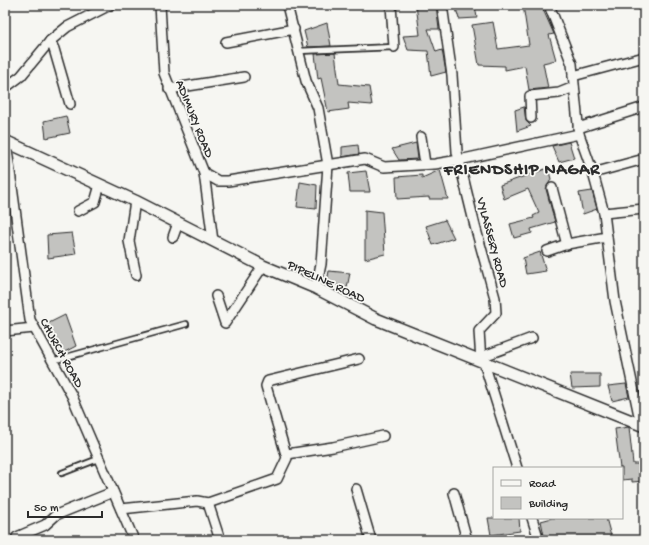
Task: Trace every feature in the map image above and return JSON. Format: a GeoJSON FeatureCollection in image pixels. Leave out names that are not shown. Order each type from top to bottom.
{"type":"FeatureCollection","features":[{"type":"Feature","properties":{"kind":"street"},"geometry":{"type":"LineString","coordinates":[[5,88],[21,76],[50,41],[67,27],[110,5]]}},
{"type":"Feature","properties":{"kind":"street","name":"ADIMURY ROAD"},"geometry":{"type":"LineString","coordinates":[[160,5],[164,73],[169,89],[192,140],[204,173],[213,241]]}},
{"type":"Feature","properties":{"kind":"street"},"geometry":{"type":"LineString","coordinates":[[287,5],[306,80],[318,108],[328,165],[322,264],[316,288]]}},
{"type":"Feature","properties":{"kind":"street"},"geometry":{"type":"LineString","coordinates":[[391,5],[394,47]]}},
{"type":"Feature","properties":{"kind":"street","name":"VYLASSERY ROAD"},"geometry":{"type":"LineString","coordinates":[[442,5],[452,76],[460,160],[475,226],[495,298],[496,313],[479,331],[482,360],[517,467]]}},
{"type":"Feature","properties":{"kind":"street"},"geometry":{"type":"LineString","coordinates":[[549,5],[572,64],[578,131],[593,173],[604,213],[615,301],[642,426]]}},
{"type":"Feature","properties":{"kind":"street"},"geometry":{"type":"LineString","coordinates":[[226,42],[294,29]]}},
{"type":"Feature","properties":{"kind":"street"},"geometry":{"type":"LineString","coordinates":[[50,41],[54,49],[70,104]]}},
{"type":"Feature","properties":{"kind":"street"},"geometry":{"type":"LineString","coordinates":[[573,76],[644,57]]}},
{"type":"Feature","properties":{"kind":"street"},"geometry":{"type":"LineString","coordinates":[[169,89],[244,77]]}},
{"type":"Feature","properties":{"kind":"street"},"geometry":{"type":"LineString","coordinates":[[532,118],[530,96],[559,93],[574,87]]}},
{"type":"Feature","properties":{"kind":"street"},"geometry":{"type":"LineString","coordinates":[[204,173],[218,181],[228,181],[365,159],[384,167],[460,160],[578,131],[644,107]]}},
{"type":"Feature","properties":{"kind":"street"},"geometry":{"type":"LineString","coordinates":[[422,137],[425,164]]}},
{"type":"Feature","properties":{"kind":"street","name":"PIPELINE ROAD"},"geometry":{"type":"LineString","coordinates":[[5,142],[100,185],[263,266],[316,288],[376,319],[482,360],[642,426]]}},
{"type":"Feature","properties":{"kind":"street","name":"CHURCH ROAD"},"geometry":{"type":"LineString","coordinates":[[5,142],[30,320],[72,396],[134,540]]}},
{"type":"Feature","properties":{"kind":"street"},"geometry":{"type":"LineString","coordinates":[[593,173],[644,159]]}},
{"type":"Feature","properties":{"kind":"street"},"geometry":{"type":"LineString","coordinates":[[78,211],[95,202],[100,185]]}},
{"type":"Feature","properties":{"kind":"street"},"geometry":{"type":"LineString","coordinates":[[552,188],[567,244]]}},
{"type":"Feature","properties":{"kind":"street"},"geometry":{"type":"LineString","coordinates":[[135,202],[129,241],[136,275]]}},
{"type":"Feature","properties":{"kind":"street"},"geometry":{"type":"LineString","coordinates":[[604,213],[644,209]]}},
{"type":"Feature","properties":{"kind":"street"},"geometry":{"type":"LineString","coordinates":[[173,237],[178,223]]}},
{"type":"Feature","properties":{"kind":"street"},"geometry":{"type":"LineString","coordinates":[[547,251],[567,244],[607,236]]}},
{"type":"Feature","properties":{"kind":"street"},"geometry":{"type":"LineString","coordinates":[[216,296],[225,323],[263,266]]}},
{"type":"Feature","properties":{"kind":"street"},"geometry":{"type":"LineString","coordinates":[[5,331],[34,328]]}},
{"type":"Feature","properties":{"kind":"street"},"geometry":{"type":"LineString","coordinates":[[482,360],[532,338]]}},
{"type":"Feature","properties":{"kind":"street"},"geometry":{"type":"LineString","coordinates":[[120,509],[197,501],[208,503],[277,479],[287,458],[287,454],[266,386],[268,381],[359,359]]}},
{"type":"Feature","properties":{"kind":"street"},"geometry":{"type":"LineString","coordinates":[[287,454],[333,447],[383,436]]}},
{"type":"Feature","properties":{"kind":"street"},"geometry":{"type":"LineString","coordinates":[[356,488],[371,540]]}},
{"type":"Feature","properties":{"kind":"street"},"geometry":{"type":"LineString","coordinates":[[17,537],[45,525],[49,519],[56,515],[113,492]]}},
{"type":"Feature","properties":{"kind":"street"},"geometry":{"type":"LineString","coordinates":[[454,493],[467,540]]}},
{"type":"Feature","properties":{"kind":"street"},"geometry":{"type":"LineString","coordinates":[[208,503],[220,540]]}},
{"type":"Feature","properties":{"kind":"street"},"geometry":{"type":"LineString","coordinates":[[532,519],[539,540]]}},
{"type":"Feature","properties":{"kind":"lane"},"geometry":{"type":"LineString","coordinates":[[298,51],[394,47]]}},
{"type":"Feature","properties":{"kind":"lane"},"geometry":{"type":"LineString","coordinates":[[52,361],[186,324]]}},
{"type":"Feature","properties":{"kind":"lane"},"geometry":{"type":"LineString","coordinates":[[62,473],[98,458]]}},
{"type":"Feature","properties":{"kind":"building"},"geometry":{"type":"Polygon","coordinates":[[[416,5],[436,5],[439,29],[428,29],[436,52],[442,50],[446,72],[431,76],[428,51],[408,50],[403,36],[420,35],[416,5]]]}},
{"type":"Feature","properties":{"kind":"building"},"geometry":{"type":"Polygon","coordinates":[[[455,5],[475,5],[477,18],[459,19],[455,5]]]}},
{"type":"Feature","properties":{"kind":"building"},"geometry":{"type":"Polygon","coordinates":[[[523,5],[541,5],[554,34],[549,35],[556,60],[543,63],[548,88],[529,90],[525,66],[505,70],[505,66],[479,65],[472,25],[493,22],[498,49],[529,45],[523,5]]]}},
{"type":"Feature","properties":{"kind":"building"},"geometry":{"type":"Polygon","coordinates":[[[327,23],[331,46],[308,47],[304,31],[327,23]]]}},
{"type":"Feature","properties":{"kind":"building"},"geometry":{"type":"Polygon","coordinates":[[[335,53],[339,84],[369,87],[372,105],[348,103],[349,109],[328,112],[321,78],[318,79],[315,54],[335,53]]]}},
{"type":"Feature","properties":{"kind":"building"},"geometry":{"type":"Polygon","coordinates":[[[524,107],[526,121],[531,126],[517,131],[515,110],[524,107]]]}},
{"type":"Feature","properties":{"kind":"building"},"geometry":{"type":"Polygon","coordinates":[[[66,116],[70,133],[46,138],[44,121],[66,116]]]}},
{"type":"Feature","properties":{"kind":"building"},"geometry":{"type":"Polygon","coordinates":[[[569,142],[574,158],[559,162],[552,146],[569,142]]]}},
{"type":"Feature","properties":{"kind":"building"},"geometry":{"type":"Polygon","coordinates":[[[416,143],[418,159],[399,160],[392,149],[416,143]]]}},
{"type":"Feature","properties":{"kind":"building"},"geometry":{"type":"Polygon","coordinates":[[[358,145],[359,154],[342,157],[342,147],[358,145]]]}},
{"type":"Feature","properties":{"kind":"building"},"geometry":{"type":"Polygon","coordinates":[[[548,168],[551,179],[546,189],[555,222],[531,229],[532,233],[514,238],[510,224],[534,218],[533,216],[539,213],[528,189],[504,199],[500,185],[548,168]]]}},
{"type":"Feature","properties":{"kind":"building"},"geometry":{"type":"Polygon","coordinates":[[[440,170],[448,199],[429,199],[429,197],[397,199],[396,177],[422,175],[422,178],[440,170]]]}},
{"type":"Feature","properties":{"kind":"building"},"geometry":{"type":"Polygon","coordinates":[[[366,171],[370,192],[350,192],[348,173],[366,171]]]}},
{"type":"Feature","properties":{"kind":"building"},"geometry":{"type":"Polygon","coordinates":[[[300,182],[317,185],[316,209],[297,207],[300,182]]]}},
{"type":"Feature","properties":{"kind":"building"},"geometry":{"type":"Polygon","coordinates":[[[592,191],[597,209],[583,214],[579,193],[592,191]]]}},
{"type":"Feature","properties":{"kind":"building"},"geometry":{"type":"Polygon","coordinates":[[[365,210],[382,212],[385,254],[365,259],[365,210]]]}},
{"type":"Feature","properties":{"kind":"building"},"geometry":{"type":"Polygon","coordinates":[[[445,220],[454,238],[433,245],[426,226],[445,220]]]}},
{"type":"Feature","properties":{"kind":"building"},"geometry":{"type":"Polygon","coordinates":[[[72,233],[76,254],[48,258],[47,235],[72,233]]]}},
{"type":"Feature","properties":{"kind":"building"},"geometry":{"type":"Polygon","coordinates":[[[540,252],[546,271],[526,274],[523,258],[540,252]]]}},
{"type":"Feature","properties":{"kind":"building"},"geometry":{"type":"Polygon","coordinates":[[[329,271],[350,273],[347,288],[327,282],[329,271]]]}},
{"type":"Feature","properties":{"kind":"building"},"geometry":{"type":"Polygon","coordinates":[[[65,315],[76,346],[59,355],[45,325],[65,315]]]}},
{"type":"Feature","properties":{"kind":"building"},"geometry":{"type":"Polygon","coordinates":[[[570,374],[600,374],[600,387],[572,388],[570,374]]]}},
{"type":"Feature","properties":{"kind":"building"},"geometry":{"type":"Polygon","coordinates":[[[626,384],[629,397],[612,401],[608,386],[626,384]]]}},
{"type":"Feature","properties":{"kind":"building"},"geometry":{"type":"Polygon","coordinates":[[[629,427],[633,464],[644,464],[644,481],[632,482],[632,479],[623,480],[623,467],[620,467],[615,429],[629,427]]]}},
{"type":"Feature","properties":{"kind":"building"},"geometry":{"type":"Polygon","coordinates":[[[488,518],[519,519],[520,531],[491,535],[488,518]]]}},
{"type":"Feature","properties":{"kind":"building"},"geometry":{"type":"Polygon","coordinates":[[[548,519],[606,519],[612,540],[545,540],[541,521],[548,519]]]}},
{"type":"Feature","properties":{"kind":"district","name":"FRIENDSHIP NAGAR"},"geometry":{"type":"Point","coordinates":[522,168]}}]}
